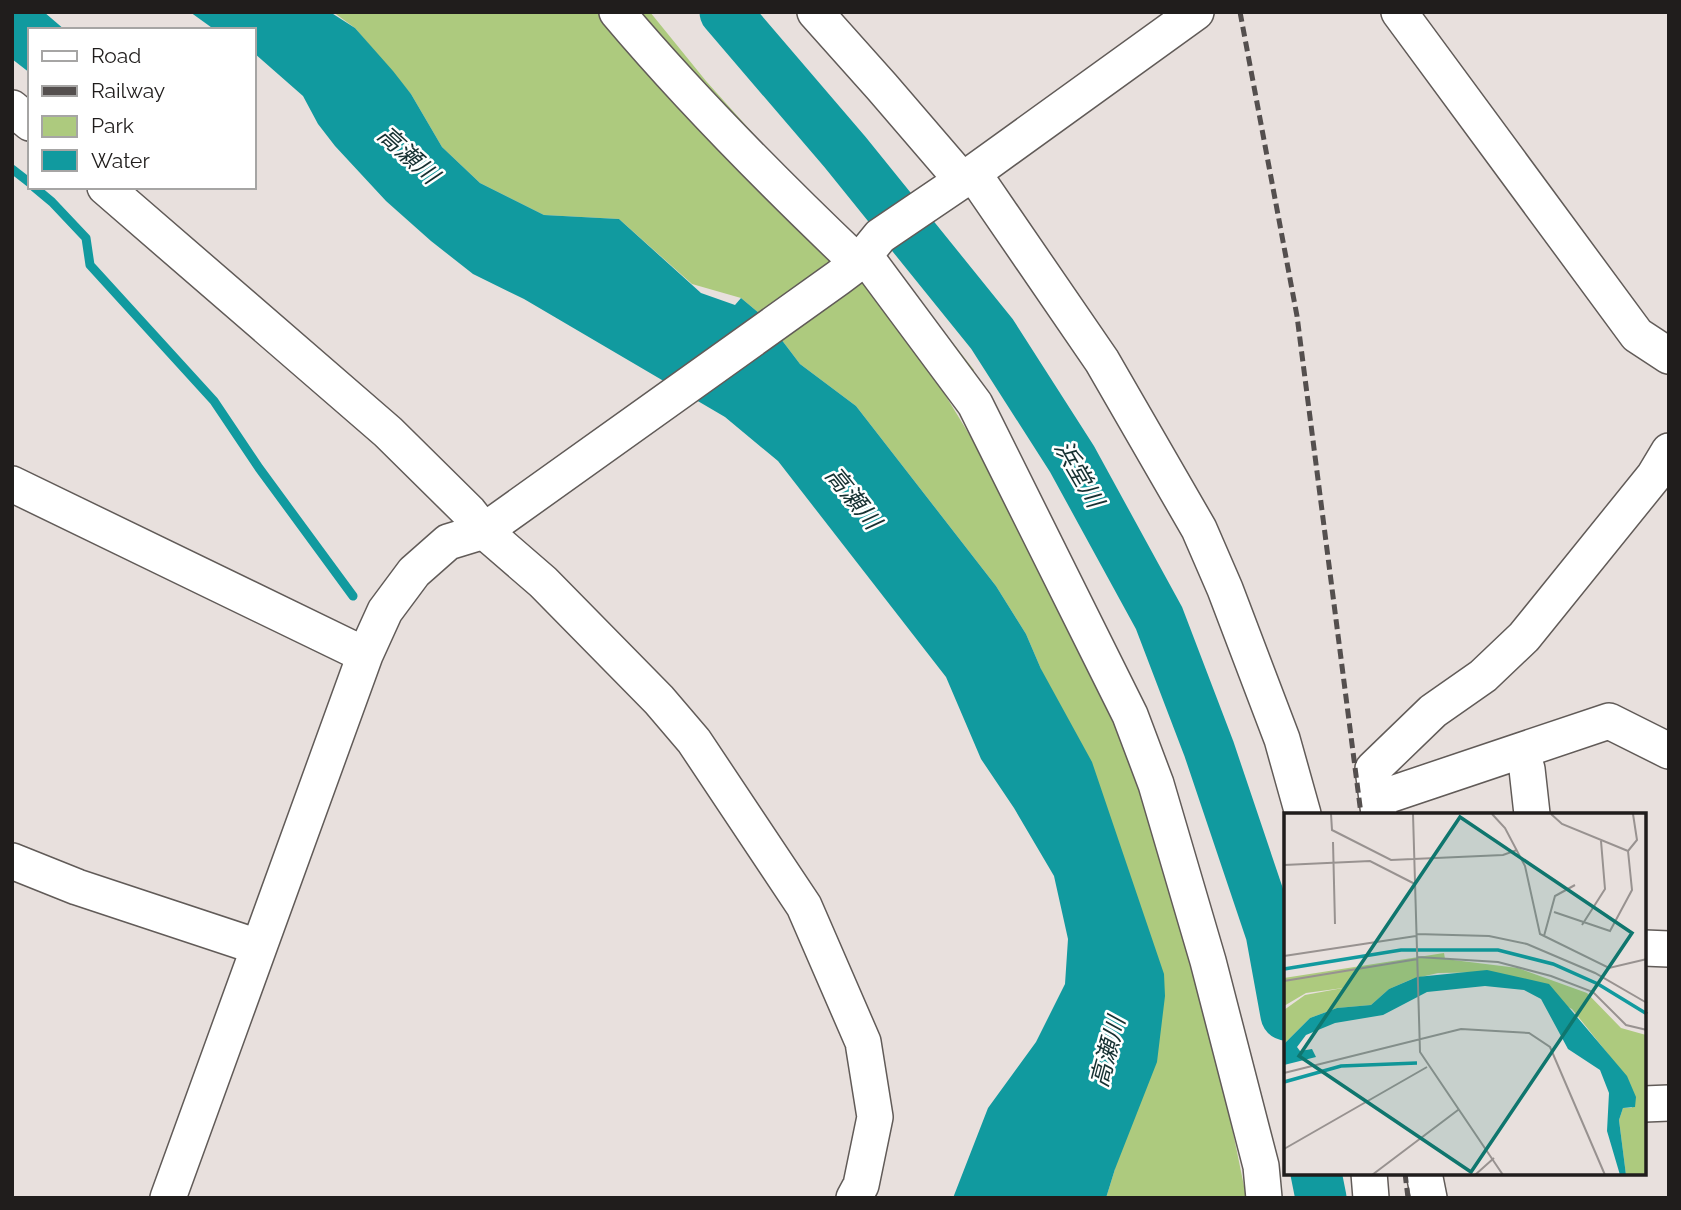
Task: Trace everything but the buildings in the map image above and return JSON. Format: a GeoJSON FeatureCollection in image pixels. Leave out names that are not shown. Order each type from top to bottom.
{"type":"FeatureCollection","features":[{"type":"Feature","properties":{"kind":"street"},"geometry":{"type":"LineString","coordinates":[[617,12],[773,183],[860,258],[975,404],[1130,715],[1156,784],[1208,961],[1261,1166],[1264,1198]]}},
{"type":"Feature","properties":{"kind":"street"},"geometry":{"type":"LineString","coordinates":[[815,12],[967,176],[1102,361],[1199,529],[1273,715],[1303,813]]}},
{"type":"Feature","properties":{"kind":"street"},"geometry":{"type":"LineString","coordinates":[[169,1198],[365,655],[385,611],[414,572],[448,542],[490,527],[860,258],[967,176],[1196,12]]}},
{"type":"Feature","properties":{"kind":"street"},"geometry":{"type":"LineString","coordinates":[[1399,12],[1637,335],[1669,356]]}},
{"type":"Feature","properties":{"kind":"street"},"geometry":{"type":"LineString","coordinates":[[12,108],[28,121]]}},
{"type":"Feature","properties":{"kind":"street"},"geometry":{"type":"LineString","coordinates":[[107,189],[388,432],[469,512],[490,527],[659,700],[694,741],[804,906],[863,1042],[875,1117],[861,1185],[854,1198]]}},
{"type":"Feature","properties":{"kind":"street"},"geometry":{"type":"LineString","coordinates":[[1669,451],[1654,476],[1524,637],[1483,676],[1433,711],[1373,769],[1378,807],[1609,721],[1669,751]]}},
{"type":"Feature","properties":{"kind":"street"},"geometry":{"type":"LineString","coordinates":[[12,484],[365,655]]}},
{"type":"Feature","properties":{"kind":"street"},"geometry":{"type":"LineString","coordinates":[[1527,769],[1532,813]]}},
{"type":"Feature","properties":{"kind":"street"},"geometry":{"type":"LineString","coordinates":[[12,861],[77,887],[258,947]]}},
{"type":"Feature","properties":{"kind":"street"},"geometry":{"type":"LineString","coordinates":[[1646,948],[1669,949]]}},
{"type":"Feature","properties":{"kind":"street"},"geometry":{"type":"LineString","coordinates":[[1646,1104],[1669,1104]]}},
{"type":"Feature","properties":{"kind":"street"},"geometry":{"type":"LineString","coordinates":[[1369,1175],[1371,1198]]}},
{"type":"Feature","properties":{"kind":"street"},"geometry":{"type":"LineString","coordinates":[[1424,1175],[1429,1198]]}},
{"type":"Feature","properties":{"kind":"green space"},"geometry":{"type":"Polygon","coordinates":[[[333,12],[650,12],[706,81],[849,240],[867,233],[974,370],[944,393],[994,475],[1103,693],[1137,778],[1172,890],[1218,1059],[1245,1198],[1106,1198],[1115,1169],[1041,669],[1026,634],[996,586],[856,406],[800,364],[765,318],[741,298],[692,284],[619,219],[544,215],[480,183],[442,147],[411,94],[355,28],[333,12]]]}},
{"type":"Feature","properties":{"kind":"water"},"geometry":{"type":"Polygon","coordinates":[[[12,12],[44,12],[63,28],[28,28],[28,71],[12,59],[12,12]]]}},
{"type":"Feature","properties":{"kind":"water","name":"高瀬川"},"geometry":{"type":"Polygon","coordinates":[[[190,12],[330,12],[355,28],[393,71],[411,94],[442,147],[480,183],[544,215],[619,219],[701,293],[735,305],[741,298],[765,318],[800,364],[856,406],[996,586],[1026,634],[1041,669],[1092,762],[1164,974],[1165,996],[1157,1062],[1106,1198],[953,1198],[988,1108],[1036,1042],[1065,984],[1068,939],[1054,876],[981,759],[946,677],[778,461],[725,417],[524,299],[473,274],[386,201],[335,146],[318,124],[303,96],[256,55],[256,28],[212,28],[190,12]]]}},
{"type":"Feature","properties":{"kind":"waterway","name":"浜堂川"},"geometry":{"type":"LineString","coordinates":[[725,12],[845,152],[992,334],[1072,459],[1159,618],[1209,749],[1271,933],[1284,1004]]}},
{"type":"Feature","properties":{"kind":"waterway"},"geometry":{"type":"LineString","coordinates":[[12,169],[28,181]]}},
{"type":"Feature","properties":{"kind":"waterway"},"geometry":{"type":"LineString","coordinates":[[36,189],[86,238],[90,265],[214,401],[259,468],[353,596]]}},
{"type":"Feature","properties":{"kind":"waterway","name":"浜堂川"},"geometry":{"type":"LineString","coordinates":[[1316,1175],[1321,1198]]}},
{"type":"Feature","properties":{"kind":"railway"},"geometry":{"type":"LineString","coordinates":[[1240,12],[1297,316],[1361,813]]}},
{"type":"Feature","properties":{"kind":"railway"},"geometry":{"type":"LineString","coordinates":[[1405,1175],[1408,1198]]}}]}
